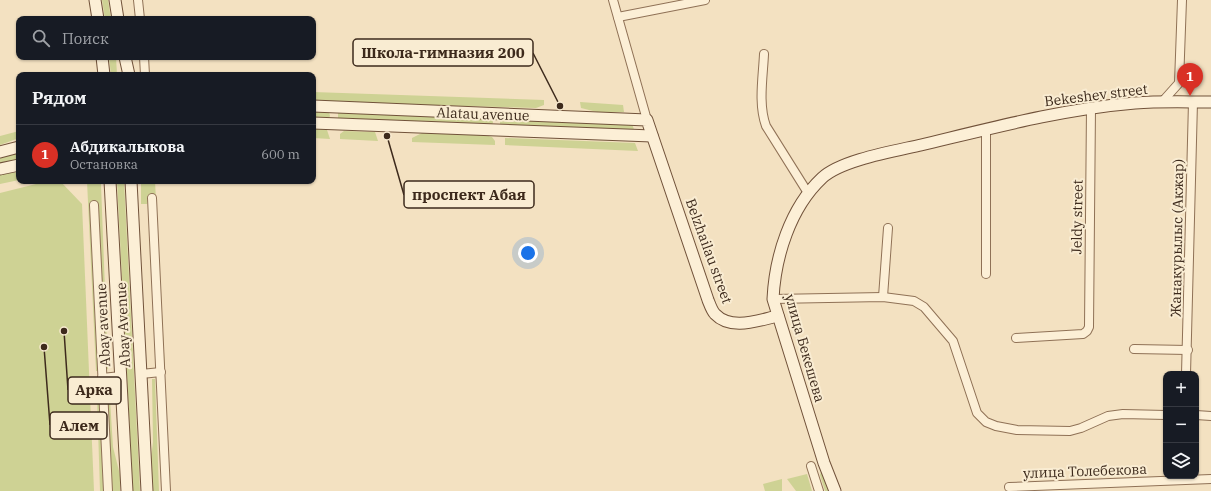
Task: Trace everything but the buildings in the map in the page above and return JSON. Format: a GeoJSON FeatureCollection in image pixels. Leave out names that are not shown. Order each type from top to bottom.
{"type":"FeatureCollection","features":[{"type":"Feature","properties":{"kind":"main road"},"geometry":{"type":"LineString","coordinates":[[95,0],[98,16]]}},
{"type":"Feature","properties":{"kind":"main road"},"geometry":{"type":"LineString","coordinates":[[115,0],[118,16]]}},
{"type":"Feature","properties":{"kind":"main road"},"geometry":{"type":"LineString","coordinates":[[99,72],[101,60]]}},
{"type":"Feature","properties":{"kind":"main road"},"geometry":{"type":"LineString","coordinates":[[102,60],[104,72]]}},
{"type":"Feature","properties":{"kind":"main road"},"geometry":{"type":"LineString","coordinates":[[122,60],[123,72]]}},
{"type":"Feature","properties":{"kind":"main road"},"geometry":{"type":"LineString","coordinates":[[126,60],[128,72]]}},
{"type":"Feature","properties":{"kind":"main road","name":"Bekeshev street"},"geometry":{"type":"LineString","coordinates":[[986,130],[1045,116],[1091,108],[1136,103],[1211,102]]}},
{"type":"Feature","properties":{"kind":"main road","name":"Alatau avenue"},"geometry":{"type":"LineString","coordinates":[[316,106],[647,120]]}},
{"type":"Feature","properties":{"kind":"main road"},"geometry":{"type":"LineString","coordinates":[[334,107],[336,124]]}},
{"type":"Feature","properties":{"kind":"main road"},"geometry":{"type":"LineString","coordinates":[[496,113],[498,129]]}},
{"type":"Feature","properties":{"kind":"main road","name":"Belzhailau street"},"geometry":{"type":"LineString","coordinates":[[647,120],[708,300],[715,314],[728,322],[739,324],[778,316]]}},
{"type":"Feature","properties":{"kind":"main road","name":"Alatau avenue"},"geometry":{"type":"LineString","coordinates":[[316,123],[652,136]]}},
{"type":"Feature","properties":{"kind":"main road","name":"улица Бекешева"},"geometry":{"type":"LineString","coordinates":[[835,491],[824,463],[773,300],[774,280],[787,234],[795,215],[808,193],[823,177],[843,166],[874,156],[986,130]]}},
{"type":"Feature","properties":{"kind":"main road"},"geometry":{"type":"LineString","coordinates":[[0,152],[16,148]]}},
{"type":"Feature","properties":{"kind":"main road"},"geometry":{"type":"LineString","coordinates":[[0,169],[16,166]]}},
{"type":"Feature","properties":{"kind":"main road"},"geometry":{"type":"LineString","coordinates":[[106,184],[112,208]]}},
{"type":"Feature","properties":{"kind":"main road","name":"Abay avenue"},"geometry":{"type":"LineString","coordinates":[[110,184],[126,491]]}},
{"type":"Feature","properties":{"kind":"main road","name":"Abay Avenue"},"geometry":{"type":"LineString","coordinates":[[131,184],[147,491]]}},
{"type":"Feature","properties":{"kind":"main road"},"geometry":{"type":"LineString","coordinates":[[132,207],[136,184]]}},
{"type":"Feature","properties":{"kind":"street"},"geometry":{"type":"LineString","coordinates":[[138,0],[140,16]]}},
{"type":"Feature","properties":{"kind":"street"},"geometry":{"type":"LineString","coordinates":[[613,0],[647,120]]}},
{"type":"Feature","properties":{"kind":"street"},"geometry":{"type":"LineString","coordinates":[[618,17],[705,0]]}},
{"type":"Feature","properties":{"kind":"street"},"geometry":{"type":"LineString","coordinates":[[1162,102],[1179,83],[1182,0]]}},
{"type":"Feature","properties":{"kind":"street"},"geometry":{"type":"LineString","coordinates":[[764,54],[763,117],[766,126],[808,193]]}},
{"type":"Feature","properties":{"kind":"street"},"geometry":{"type":"LineString","coordinates":[[144,60],[145,72]]}},
{"type":"Feature","properties":{"kind":"street","name":"Жанакурылыс (Акжар)"},"geometry":{"type":"LineString","coordinates":[[1186,371],[1188,350],[1193,102]]}},
{"type":"Feature","properties":{"kind":"street","name":"Jeldy street"},"geometry":{"type":"LineString","coordinates":[[1016,338],[1083,334],[1087,332],[1089,327],[1091,108]]}},
{"type":"Feature","properties":{"kind":"street"},"geometry":{"type":"LineString","coordinates":[[986,130],[986,274]]}},
{"type":"Feature","properties":{"kind":"street"},"geometry":{"type":"LineString","coordinates":[[152,198],[166,491]]}},
{"type":"Feature","properties":{"kind":"street"},"geometry":{"type":"LineString","coordinates":[[94,205],[108,491]]}},
{"type":"Feature","properties":{"kind":"street"},"geometry":{"type":"LineString","coordinates":[[883,297],[888,228]]}},
{"type":"Feature","properties":{"kind":"street"},"geometry":{"type":"LineString","coordinates":[[773,300],[883,297],[914,300],[924,307],[953,341],[977,412],[986,422],[996,426],[1017,430],[1070,431],[1081,428],[1108,416],[1123,414],[1163,415]]}},
{"type":"Feature","properties":{"kind":"street"},"geometry":{"type":"LineString","coordinates":[[1134,349],[1188,350]]}},
{"type":"Feature","properties":{"kind":"street"},"geometry":{"type":"LineString","coordinates":[[141,374],[160,372]]}},
{"type":"Feature","properties":{"kind":"street"},"geometry":{"type":"LineString","coordinates":[[102,378],[121,376]]}},
{"type":"Feature","properties":{"kind":"street"},"geometry":{"type":"LineString","coordinates":[[1199,415],[1211,416]]}},
{"type":"Feature","properties":{"kind":"street"},"geometry":{"type":"LineString","coordinates":[[811,466],[819,491]]}},
{"type":"Feature","properties":{"kind":"street","name":"улица Толебекова"},"geometry":{"type":"LineString","coordinates":[[1009,487],[1211,479]]}},
{"type":"Feature","properties":{"kind":"green space"},"geometry":{"type":"Polygon","coordinates":[[[102,0],[108,0],[111,16],[105,16],[102,0]]]}},
{"type":"Feature","properties":{"kind":"green space"},"geometry":{"type":"Polygon","coordinates":[[[109,60],[116,60],[117,72],[111,72],[109,60]]]}},
{"type":"Feature","properties":{"kind":"green space"},"geometry":{"type":"Polygon","coordinates":[[[316,92],[544,100],[544,105],[536,108],[316,102],[316,92]]]}},
{"type":"Feature","properties":{"kind":"green space"},"geometry":{"type":"Polygon","coordinates":[[[580,102],[623,105],[624,112],[597,112],[581,108],[580,102]]]}},
{"type":"Feature","properties":{"kind":"green space"},"geometry":{"type":"Polygon","coordinates":[[[316,110],[329,112],[329,118],[316,119],[316,110]]]}},
{"type":"Feature","properties":{"kind":"green space"},"geometry":{"type":"Polygon","coordinates":[[[341,111],[493,119],[493,123],[491,125],[341,120],[338,118],[338,113],[341,111]]]}},
{"type":"Feature","properties":{"kind":"green space"},"geometry":{"type":"Polygon","coordinates":[[[500,119],[632,124],[635,132],[503,126],[500,124],[500,119]]]}},
{"type":"Feature","properties":{"kind":"green space"},"geometry":{"type":"Polygon","coordinates":[[[316,128],[327,130],[330,139],[316,138],[316,128]]]}},
{"type":"Feature","properties":{"kind":"green space"},"geometry":{"type":"Polygon","coordinates":[[[344,131],[375,132],[378,141],[340,139],[340,134],[344,131]]]}},
{"type":"Feature","properties":{"kind":"green space"},"geometry":{"type":"Polygon","coordinates":[[[426,131],[485,135],[492,137],[495,141],[495,145],[412,142],[412,138],[426,131]]]}},
{"type":"Feature","properties":{"kind":"green space"},"geometry":{"type":"Polygon","coordinates":[[[16,132],[16,139],[0,145],[0,136],[16,132]]]}},
{"type":"Feature","properties":{"kind":"green space"},"geometry":{"type":"Polygon","coordinates":[[[505,138],[635,143],[638,151],[505,145],[505,138]]]}},
{"type":"Feature","properties":{"kind":"green space"},"geometry":{"type":"Polygon","coordinates":[[[16,153],[16,162],[0,165],[0,156],[16,153]]]}},
{"type":"Feature","properties":{"kind":"green space"},"geometry":{"type":"Polygon","coordinates":[[[16,172],[16,181],[0,184],[0,174],[16,172]]]}},
{"type":"Feature","properties":{"kind":"green space"},"geometry":{"type":"Polygon","coordinates":[[[36,184],[63,184],[82,204],[94,491],[0,491],[0,193],[36,184]]]}},
{"type":"Feature","properties":{"kind":"green space"},"geometry":{"type":"Polygon","coordinates":[[[87,184],[101,184],[108,369],[105,370],[97,201],[92,201],[99,371],[96,371],[87,184]]]}},
{"type":"Feature","properties":{"kind":"green space"},"geometry":{"type":"Polygon","coordinates":[[[117,184],[124,184],[140,491],[133,491],[117,184]]]}},
{"type":"Feature","properties":{"kind":"green space"},"geometry":{"type":"Polygon","coordinates":[[[141,184],[155,184],[165,371],[163,372],[154,197],[147,197],[147,204],[141,204],[141,184]]]}},
{"type":"Feature","properties":{"kind":"green space"},"geometry":{"type":"Polygon","coordinates":[[[152,379],[155,379],[159,491],[150,491],[149,475],[153,442],[152,379]]]}},
{"type":"Feature","properties":{"kind":"green space"},"geometry":{"type":"Polygon","coordinates":[[[106,384],[109,384],[113,447],[120,475],[120,491],[110,491],[106,384]]]}},
{"type":"Feature","properties":{"kind":"green space"},"geometry":{"type":"Polygon","coordinates":[[[97,398],[101,398],[105,491],[100,491],[97,398]]]}},
{"type":"Feature","properties":{"kind":"green space"},"geometry":{"type":"Polygon","coordinates":[[[822,469],[830,491],[825,491],[820,475],[822,469]]]}},
{"type":"Feature","properties":{"kind":"green space"},"geometry":{"type":"Polygon","coordinates":[[[807,474],[812,491],[796,491],[787,479],[807,474]]]}},
{"type":"Feature","properties":{"kind":"green space"},"geometry":{"type":"Polygon","coordinates":[[[782,479],[782,491],[765,491],[763,484],[782,479]]]}},
{"type":"Feature","properties":{"kind":"place","name":"Абдикалыкова"},"geometry":{"type":"Point","coordinates":[1190,96]}},
{"type":"Feature","properties":{"kind":"place","name":"Школа-гимназия 200"},"geometry":{"type":"Point","coordinates":[560,106]}},
{"type":"Feature","properties":{"kind":"place","name":"проспект Абая"},"geometry":{"type":"Point","coordinates":[387,136]}},
{"type":"Feature","properties":{"kind":"place","name":"Арка"},"geometry":{"type":"Point","coordinates":[64,331]}},
{"type":"Feature","properties":{"kind":"place","name":"Алем"},"geometry":{"type":"Point","coordinates":[44,347]}}]}
